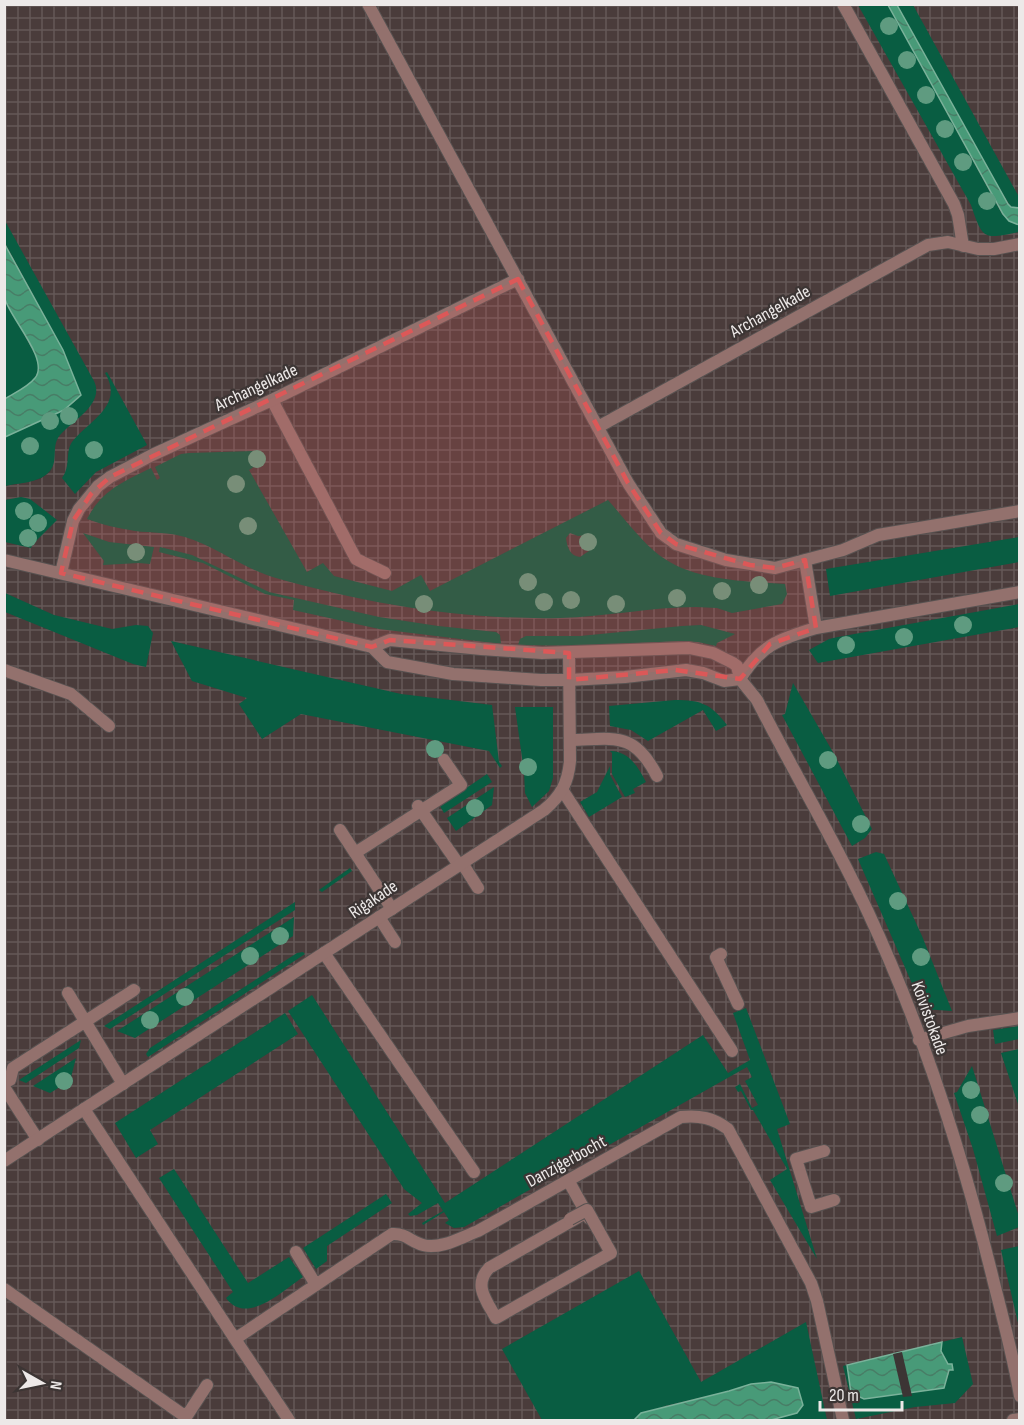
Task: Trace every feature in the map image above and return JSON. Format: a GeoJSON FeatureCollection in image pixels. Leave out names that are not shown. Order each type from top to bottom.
{"type":"FeatureCollection","features":[{"type":"Feature","properties":{"kind":"street"},"geometry":{"type":"LineString","coordinates":[[369,4],[628,483],[661,533],[676,544],[726,560],[775,568],[843,550],[878,535],[1020,511]]}},
{"type":"Feature","properties":{"kind":"street"},"geometry":{"type":"LineString","coordinates":[[843,4],[954,204],[963,246]]}},
{"type":"Feature","properties":{"kind":"street","name":"Archangelkade"},"geometry":{"type":"LineString","coordinates":[[598,426],[928,245],[948,242],[978,249],[994,249],[1020,244]]}},
{"type":"Feature","properties":{"kind":"street","name":"Archangelkade"},"geometry":{"type":"LineString","coordinates":[[61,573],[73,521],[82,503],[101,483],[152,455],[272,400],[518,279]]}},
{"type":"Feature","properties":{"kind":"street"},"geometry":{"type":"LineString","coordinates":[[272,400],[356,559],[385,573]]}},
{"type":"Feature","properties":{"kind":"street"},"geometry":{"type":"LineString","coordinates":[[4,560],[372,647],[387,662],[411,668],[492,677],[568,680],[625,678],[675,670],[703,673],[724,681],[740,679]]}},
{"type":"Feature","properties":{"kind":"street"},"geometry":{"type":"LineString","coordinates":[[805,560],[816,628]]}},
{"type":"Feature","properties":{"kind":"street"},"geometry":{"type":"LineString","coordinates":[[740,679],[749,665],[770,644],[816,628],[1020,592]]}},
{"type":"Feature","properties":{"kind":"street"},"geometry":{"type":"LineString","coordinates":[[372,647],[390,640],[509,651],[569,653],[689,648],[725,658],[737,666],[740,679]]}},
{"type":"Feature","properties":{"kind":"street"},"geometry":{"type":"LineString","coordinates":[[569,653],[570,770],[563,791],[732,1051]]}},
{"type":"Feature","properties":{"kind":"street"},"geometry":{"type":"LineString","coordinates":[[4,670],[71,694],[109,726]]}},
{"type":"Feature","properties":{"kind":"street","name":"Koivistokade"},"geometry":{"type":"LineString","coordinates":[[740,679],[757,700],[843,859],[868,912],[920,1040],[964,1171],[1004,1322],[1020,1396]]}},
{"type":"Feature","properties":{"kind":"street"},"geometry":{"type":"LineString","coordinates":[[571,740],[618,739],[629,742],[641,752],[657,776]]}},
{"type":"Feature","properties":{"kind":"street"},"geometry":{"type":"LineString","coordinates":[[355,853],[419,807],[461,785],[444,760]]}},
{"type":"Feature","properties":{"kind":"street","name":"Rigakade"},"geometry":{"type":"LineString","coordinates":[[4,1161],[544,810],[563,791]]}},
{"type":"Feature","properties":{"kind":"street"},"geometry":{"type":"LineString","coordinates":[[419,807],[478,888]]}},
{"type":"Feature","properties":{"kind":"street"},"geometry":{"type":"LineString","coordinates":[[340,830],[392,909]]}},
{"type":"Feature","properties":{"kind":"street"},"geometry":{"type":"LineString","coordinates":[[379,917],[394,942]]}},
{"type":"Feature","properties":{"kind":"street"},"geometry":{"type":"LineString","coordinates":[[324,953],[474,1172]]}},
{"type":"Feature","properties":{"kind":"street"},"geometry":{"type":"LineString","coordinates":[[721,954],[716,957],[738,1004]]}},
{"type":"Feature","properties":{"kind":"street"},"geometry":{"type":"LineString","coordinates":[[38,1140],[4,1085],[10,1080],[13,1068],[134,990]]}},
{"type":"Feature","properties":{"kind":"street"},"geometry":{"type":"LineString","coordinates":[[68,993],[123,1084]]}},
{"type":"Feature","properties":{"kind":"street"},"geometry":{"type":"LineString","coordinates":[[920,1040],[968,1026],[1020,1018]]}},
{"type":"Feature","properties":{"kind":"street"},"geometry":{"type":"LineString","coordinates":[[84,1109],[289,1420]]}},
{"type":"Feature","properties":{"kind":"street","name":"Danzigerbocht"},"geometry":{"type":"LineString","coordinates":[[235,1339],[392,1234],[404,1235],[422,1245],[430,1246],[459,1239],[478,1231],[681,1117],[695,1115],[708,1118],[728,1129],[811,1283],[843,1420]]}},
{"type":"Feature","properties":{"kind":"street"},"geometry":{"type":"LineString","coordinates":[[824,1150],[796,1159],[811,1207],[834,1200]]}},
{"type":"Feature","properties":{"kind":"street"},"geometry":{"type":"LineString","coordinates":[[500,1314],[609,1253],[568,1180]]}},
{"type":"Feature","properties":{"kind":"street"},"geometry":{"type":"LineString","coordinates":[[570,1219],[587,1210],[611,1253],[496,1318],[480,1285],[489,1268],[586,1213]]}},
{"type":"Feature","properties":{"kind":"street"},"geometry":{"type":"LineString","coordinates":[[296,1252],[316,1285]]}},
{"type":"Feature","properties":{"kind":"street"},"geometry":{"type":"LineString","coordinates":[[4,1289],[184,1419],[207,1385]]}},
{"type":"Feature","properties":{"kind":"street"},"geometry":{"type":"LineString","coordinates":[[1013,1420],[1020,1419]]}},
{"type":"Feature","properties":{"kind":"highlighted area"},"geometry":{"type":"Polygon","coordinates":[[[518,279],[628,483],[661,533],[676,544],[750,565],[775,568],[805,560],[816,628],[770,644],[740,679],[675,670],[569,680],[569,653],[390,640],[372,647],[61,573],[73,521],[91,494],[110,477],[518,279]]]}},
{"type":"Feature","properties":{"kind":"shaded area"},"geometry":{"type":"Polygon","coordinates":[[[5,5],[1019,5],[1019,1420],[5,1420],[5,486],[40,479],[51,471],[5,399],[30,383],[39,369],[5,298],[5,5]]]}},
{"type":"Feature","properties":{"kind":"shaded area"},"geometry":{"type":"Polygon","coordinates":[[[858,5],[888,5],[1002,214],[1009,221],[1019,225],[1019,232],[992,236],[982,231],[971,205],[858,5]]]}},
{"type":"Feature","properties":{"kind":"shaded area"},"geometry":{"type":"Polygon","coordinates":[[[897,5],[913,5],[1019,197],[1019,208],[1011,207],[999,188],[897,5]]]}},
{"type":"Feature","properties":{"kind":"shaded area"},"geometry":{"type":"Polygon","coordinates":[[[4,219],[94,381],[96,389],[92,404],[57,440],[52,469],[33,481],[5,486],[5,437],[64,410],[79,398],[63,350],[5,243],[4,219]]]}},
{"type":"Feature","properties":{"kind":"shaded area"},"geometry":{"type":"Polygon","coordinates":[[[4,298],[37,358],[39,369],[30,383],[5,399],[4,298]]]}},
{"type":"Feature","properties":{"kind":"shaded area"},"geometry":{"type":"Polygon","coordinates":[[[107,372],[147,445],[96,472],[75,494],[62,478],[70,446],[108,404],[111,395],[105,373],[107,372]]]}},
{"type":"Feature","properties":{"kind":"shaded area"},"geometry":{"type":"Polygon","coordinates":[[[253,451],[264,461],[249,470],[307,572],[323,563],[334,576],[392,591],[421,575],[430,591],[608,500],[645,542],[672,564],[719,578],[785,584],[787,594],[782,604],[732,613],[717,608],[696,607],[560,618],[452,613],[381,603],[276,578],[185,537],[129,530],[87,519],[99,501],[114,488],[151,468],[157,480],[160,478],[155,467],[181,454],[253,451]],[[570,533],[566,538],[570,550],[574,555],[580,557],[589,551],[591,538],[588,535],[578,536],[570,533]]]}},
{"type":"Feature","properties":{"kind":"shaded area"},"geometry":{"type":"Polygon","coordinates":[[[21,497],[30,499],[57,520],[31,548],[5,542],[5,500],[21,497]]]}},
{"type":"Feature","properties":{"kind":"shaded area"},"geometry":{"type":"Polygon","coordinates":[[[83,533],[109,542],[154,547],[150,564],[103,565],[104,561],[83,533]]]}},
{"type":"Feature","properties":{"kind":"shaded area"},"geometry":{"type":"Polygon","coordinates":[[[1019,537],[1019,562],[830,596],[826,569],[1019,537]]]}},
{"type":"Feature","properties":{"kind":"shaded area"},"geometry":{"type":"Polygon","coordinates":[[[160,547],[192,555],[269,592],[379,617],[496,632],[500,635],[501,644],[379,629],[293,610],[294,600],[265,594],[203,563],[159,552],[160,547]]]}},
{"type":"Feature","properties":{"kind":"shaded area"},"geometry":{"type":"Polygon","coordinates":[[[5,593],[54,615],[112,629],[136,625],[148,626],[153,633],[146,667],[133,664],[5,612],[5,593]]]}},
{"type":"Feature","properties":{"kind":"shaded area"},"geometry":{"type":"Polygon","coordinates":[[[1019,604],[1019,627],[818,663],[809,650],[829,639],[838,637],[1019,604]]]}},
{"type":"Feature","properties":{"kind":"shaded area"},"geometry":{"type":"Polygon","coordinates":[[[701,625],[735,634],[717,643],[716,646],[681,641],[573,646],[518,645],[520,639],[526,636],[580,636],[701,625]]]}},
{"type":"Feature","properties":{"kind":"shaded area"},"geometry":{"type":"Polygon","coordinates":[[[171,641],[401,694],[492,705],[499,762],[502,766],[500,768],[489,751],[301,714],[262,739],[239,704],[247,698],[192,681],[171,641]]]}},
{"type":"Feature","properties":{"kind":"shaded area"},"geometry":{"type":"Polygon","coordinates":[[[793,683],[834,754],[872,829],[865,838],[852,846],[782,715],[785,714],[793,683]]]}},
{"type":"Feature","properties":{"kind":"shaded area"},"geometry":{"type":"Polygon","coordinates":[[[675,700],[699,702],[716,712],[727,725],[716,731],[703,710],[648,741],[631,730],[610,726],[609,706],[675,700]]]}},
{"type":"Feature","properties":{"kind":"shaded area"},"geometry":{"type":"Polygon","coordinates":[[[515,707],[553,707],[553,778],[549,791],[532,807],[525,793],[515,707]]]}},
{"type":"Feature","properties":{"kind":"shaded area"},"geometry":{"type":"Polygon","coordinates":[[[610,751],[628,757],[640,771],[646,782],[633,789],[635,793],[625,797],[612,774],[612,753],[610,751]]]}},
{"type":"Feature","properties":{"kind":"shaded area"},"geometry":{"type":"Polygon","coordinates":[[[610,766],[610,775],[622,797],[589,817],[580,802],[597,792],[610,766]]]}},
{"type":"Feature","properties":{"kind":"shaded area"},"geometry":{"type":"Polygon","coordinates":[[[487,774],[492,782],[444,813],[440,806],[487,774]]]}},
{"type":"Feature","properties":{"kind":"shaded area"},"geometry":{"type":"Polygon","coordinates":[[[494,787],[492,805],[456,831],[447,818],[494,787]]]}},
{"type":"Feature","properties":{"kind":"shaded area"},"geometry":{"type":"Polygon","coordinates":[[[876,852],[884,854],[922,936],[952,1011],[923,1009],[858,859],[876,852]]]}},
{"type":"Feature","properties":{"kind":"shaded area"},"geometry":{"type":"Polygon","coordinates":[[[350,868],[352,871],[322,892],[319,890],[350,868]]]}},
{"type":"Feature","properties":{"kind":"shaded area"},"geometry":{"type":"Polygon","coordinates":[[[295,902],[295,910],[110,1029],[104,1026],[295,902]]]}},
{"type":"Feature","properties":{"kind":"shaded area"},"geometry":{"type":"Polygon","coordinates":[[[294,917],[293,936],[135,1038],[117,1031],[294,917]]]}},
{"type":"Feature","properties":{"kind":"shaded area"},"geometry":{"type":"Polygon","coordinates":[[[297,953],[305,954],[148,1057],[146,1054],[150,1048],[297,953]]]}},
{"type":"Feature","properties":{"kind":"shaded area"},"geometry":{"type":"Polygon","coordinates":[[[312,995],[445,1203],[703,1035],[728,1073],[750,1060],[733,1013],[746,1008],[790,1124],[777,1129],[817,1259],[770,1180],[787,1169],[741,1091],[738,1092],[735,1087],[740,1084],[752,1108],[758,1105],[745,1081],[752,1077],[747,1067],[464,1227],[454,1228],[445,1223],[449,1220],[444,1212],[423,1225],[422,1223],[443,1211],[438,1203],[417,1215],[408,1214],[422,1203],[404,1189],[288,1011],[312,995]]]}},
{"type":"Feature","properties":{"kind":"shaded area"},"geometry":{"type":"Polygon","coordinates":[[[285,1013],[298,1034],[150,1130],[158,1144],[136,1158],[115,1123],[285,1013]]]}},
{"type":"Feature","properties":{"kind":"shaded area"},"geometry":{"type":"Polygon","coordinates":[[[1019,1026],[1019,1039],[995,1044],[993,1030],[1019,1026]]]}},
{"type":"Feature","properties":{"kind":"shaded area"},"geometry":{"type":"Polygon","coordinates":[[[81,1040],[79,1048],[26,1083],[19,1080],[81,1040]]]}},
{"type":"Feature","properties":{"kind":"shaded area"},"geometry":{"type":"Polygon","coordinates":[[[1020,1049],[1019,1107],[1001,1053],[1020,1049]]]}},
{"type":"Feature","properties":{"kind":"shaded area"},"geometry":{"type":"Polygon","coordinates":[[[76,1058],[70,1081],[50,1093],[33,1086],[76,1058]]]}},
{"type":"Feature","properties":{"kind":"shaded area"},"geometry":{"type":"Polygon","coordinates":[[[972,1066],[1019,1217],[1019,1227],[997,1236],[973,1149],[954,1093],[957,1092],[972,1066]]]}},
{"type":"Feature","properties":{"kind":"shaded area"},"geometry":{"type":"Polygon","coordinates":[[[174,1169],[248,1283],[289,1257],[303,1277],[264,1303],[244,1308],[234,1306],[226,1298],[233,1292],[159,1178],[174,1169]]]}},
{"type":"Feature","properties":{"kind":"shaded area"},"geometry":{"type":"Polygon","coordinates":[[[386,1194],[392,1203],[327,1246],[327,1261],[316,1269],[303,1248],[386,1194]]]}},
{"type":"Feature","properties":{"kind":"shaded area"},"geometry":{"type":"Polygon","coordinates":[[[1020,1246],[1019,1327],[1001,1250],[1020,1246]]]}},
{"type":"Feature","properties":{"kind":"shaded area"},"geometry":{"type":"Polygon","coordinates":[[[639,1271],[701,1382],[806,1322],[827,1420],[771,1420],[797,1413],[801,1401],[795,1388],[771,1382],[751,1384],[665,1406],[634,1420],[542,1420],[502,1349],[639,1271]]]}},
{"type":"Feature","properties":{"kind":"shaded area"},"geometry":{"type":"Polygon","coordinates":[[[962,1337],[973,1384],[955,1403],[915,1407],[856,1419],[843,1366],[847,1365],[851,1393],[864,1399],[944,1388],[950,1370],[952,1370],[941,1351],[942,1342],[962,1337]]]}},
{"type":"Feature","properties":{"kind":"water"},"geometry":{"type":"Polygon","coordinates":[[[888,5],[897,5],[1008,204],[1019,208],[1019,225],[1009,221],[1003,214],[888,5]]]}},
{"type":"Feature","properties":{"kind":"water"},"geometry":{"type":"Polygon","coordinates":[[[4,243],[63,350],[81,395],[64,410],[5,437],[5,399],[29,384],[35,378],[38,370],[37,361],[28,339],[5,299],[4,243]]]}},
{"type":"Feature","properties":{"kind":"water"},"geometry":{"type":"Polygon","coordinates":[[[942,1342],[941,1351],[948,1364],[952,1364],[953,1370],[949,1370],[944,1388],[864,1399],[851,1393],[847,1365],[942,1342]]]}},
{"type":"Feature","properties":{"kind":"water"},"geometry":{"type":"Polygon","coordinates":[[[771,1382],[798,1388],[803,1405],[797,1413],[771,1420],[634,1420],[641,1413],[751,1384],[771,1382]]]}},
{"type":"Feature","properties":{"kind":"pier"},"geometry":{"type":"Polygon","coordinates":[[[902,1352],[912,1396],[903,1397],[893,1354],[902,1352]]]}}]}
